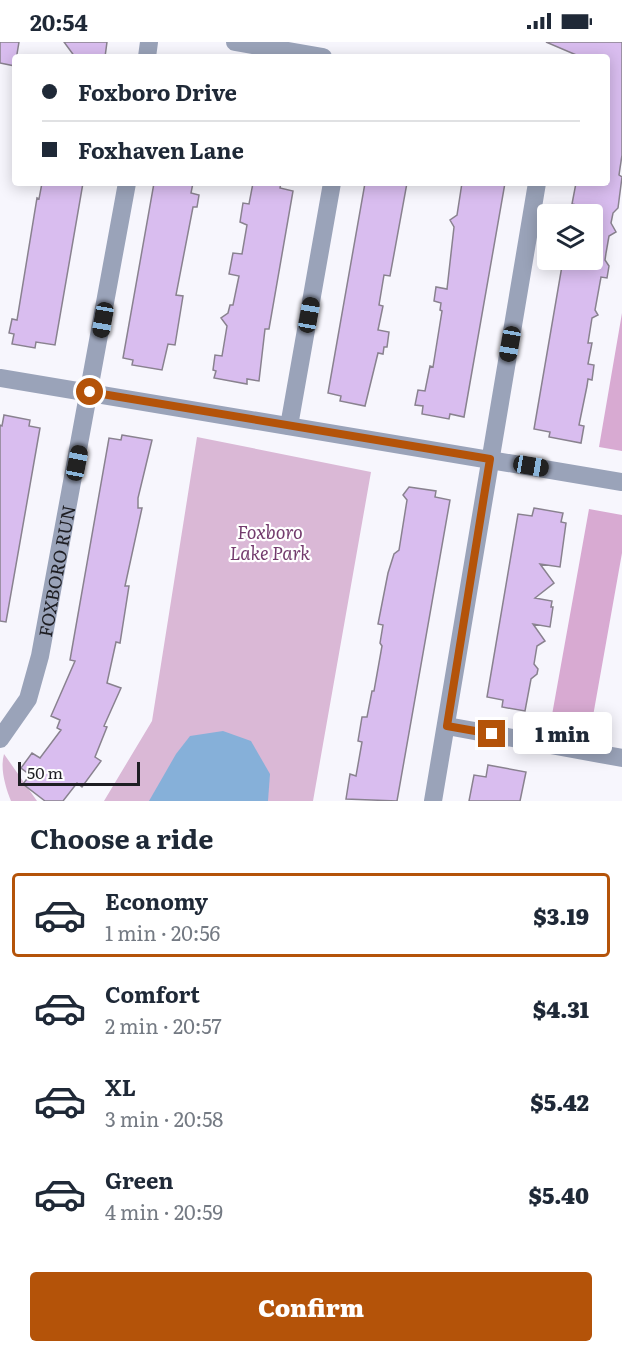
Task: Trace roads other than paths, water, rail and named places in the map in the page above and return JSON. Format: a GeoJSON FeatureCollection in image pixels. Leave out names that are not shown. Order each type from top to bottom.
{"type":"FeatureCollection","features":[{"type":"Feature","properties":{"kind":"street"},"geometry":{"type":"LineString","coordinates":[[235,42],[305,54]]}},
{"type":"Feature","properties":{"kind":"street","name":"FOXBORO RUN"},"geometry":{"type":"LineString","coordinates":[[0,739],[28,699],[40,656],[126,186]]}},
{"type":"Feature","properties":{"kind":"street"},"geometry":{"type":"LineString","coordinates":[[289,426],[331,186]]}},
{"type":"Feature","properties":{"kind":"street"},"geometry":{"type":"LineString","coordinates":[[433,801],[536,186]]}},
{"type":"Feature","properties":{"kind":"street"},"geometry":{"type":"LineString","coordinates":[[0,378],[622,482]]}},
{"type":"Feature","properties":{"kind":"street"},"geometry":{"type":"LineString","coordinates":[[447,726],[622,758]]}},
{"type":"Feature","properties":{"kind":"water"},"geometry":{"type":"Polygon","coordinates":[[[223,731],[251,741],[270,774],[268,801],[149,801],[176,754],[190,736],[223,731]]]}},
{"type":"Feature","properties":{"kind":"park label","name":"Foxboro Lake Park"},"geometry":{"type":"Point","coordinates":[270,541]}}]}
